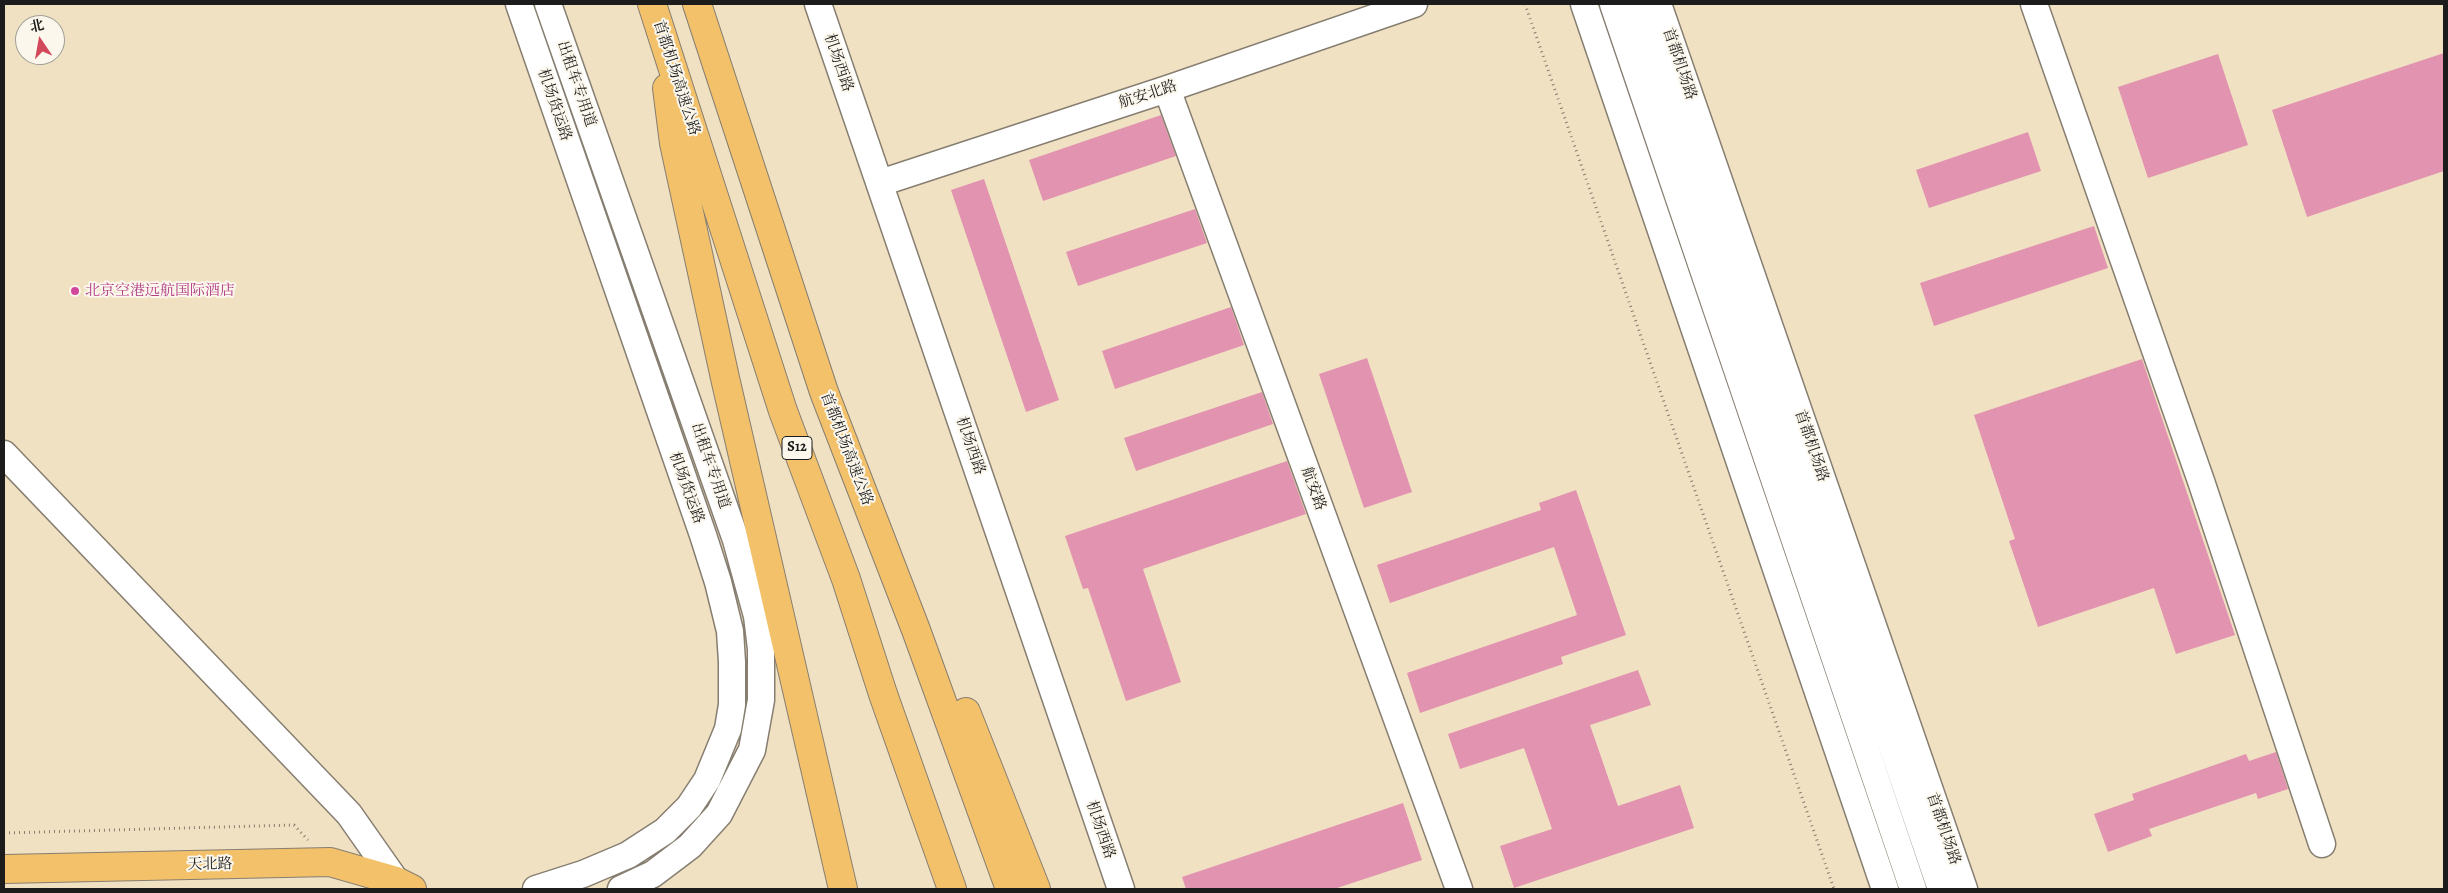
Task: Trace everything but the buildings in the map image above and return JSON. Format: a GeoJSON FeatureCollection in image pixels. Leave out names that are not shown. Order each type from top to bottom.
{"type":"FeatureCollection","features":[{"type":"Feature","properties":{"kind":"main road"},"geometry":{"type":"LineString","coordinates":[[651,4],[664,63],[674,143],[843,889]]}},
{"type":"Feature","properties":{"kind":"main road","name":"首都机场高速公路"},"geometry":{"type":"LineString","coordinates":[[651,4],[770,375],[846,579],[952,889]]}},
{"type":"Feature","properties":{"kind":"main road","name":"首都机场高速公路"},"geometry":{"type":"LineString","coordinates":[[697,4],[824,392],[916,630],[1010,889]]}},
{"type":"Feature","properties":{"kind":"main road"},"geometry":{"type":"LineString","coordinates":[[824,392],[894,531],[1036,889]]}},
{"type":"Feature","properties":{"kind":"main road"},"geometry":{"type":"LineString","coordinates":[[932,832],[938,853],[940,889]]}},
{"type":"Feature","properties":{"kind":"main road","name":"天北路"},"geometry":{"type":"LineString","coordinates":[[4,870],[330,862],[402,887]]}},
{"type":"Feature","properties":{"kind":"street","name":"机场货运路"},"geometry":{"type":"LineString","coordinates":[[519,4],[704,535],[730,631],[732,662],[732,705],[728,729],[707,780],[689,807],[664,831],[628,855],[583,874],[536,889]]}},
{"type":"Feature","properties":{"kind":"street","name":"出租车专用道"},"geometry":{"type":"LineString","coordinates":[[548,4],[736,540],[757,616],[761,649],[761,700],[752,750],[719,814],[690,846],[653,874],[621,889]]}},
{"type":"Feature","properties":{"kind":"street","name":"机场西路"},"geometry":{"type":"LineString","coordinates":[[818,4],[1121,889]]}},
{"type":"Feature","properties":{"kind":"street","name":"航安北路"},"geometry":{"type":"LineString","coordinates":[[880,183],[1414,4]]}},
{"type":"Feature","properties":{"kind":"street"},"geometry":{"type":"LineString","coordinates":[[1584,4],[1885,889]]}},
{"type":"Feature","properties":{"kind":"street"},"geometry":{"type":"LineString","coordinates":[[1613,4],[1913,889]]}},
{"type":"Feature","properties":{"kind":"street","name":"首都机场路"},"geometry":{"type":"LineString","coordinates":[[1638,4],[1941,889]]}},
{"type":"Feature","properties":{"kind":"street","name":"首都机场路"},"geometry":{"type":"LineString","coordinates":[[1658,4],[1964,889]]}},
{"type":"Feature","properties":{"kind":"street"},"geometry":{"type":"LineString","coordinates":[[2034,4],[2200,481],[2322,844]]}},
{"type":"Feature","properties":{"kind":"street","name":"航安路"},"geometry":{"type":"LineString","coordinates":[[1168,88],[1458,889]]}},
{"type":"Feature","properties":{"kind":"street"},"geometry":{"type":"LineString","coordinates":[[4,454],[350,814],[402,887]]}},
{"type":"Feature","properties":{"kind":"path"},"geometry":{"type":"LineString","coordinates":[[1525,4],[1834,889]]}},
{"type":"Feature","properties":{"kind":"path"},"geometry":{"type":"LineString","coordinates":[[4,833],[294,825],[330,862]]}},
{"type":"Feature","properties":{"kind":"place","name":"北京空港远航国际酒店"},"geometry":{"type":"Point","coordinates":[75,291]}}]}
